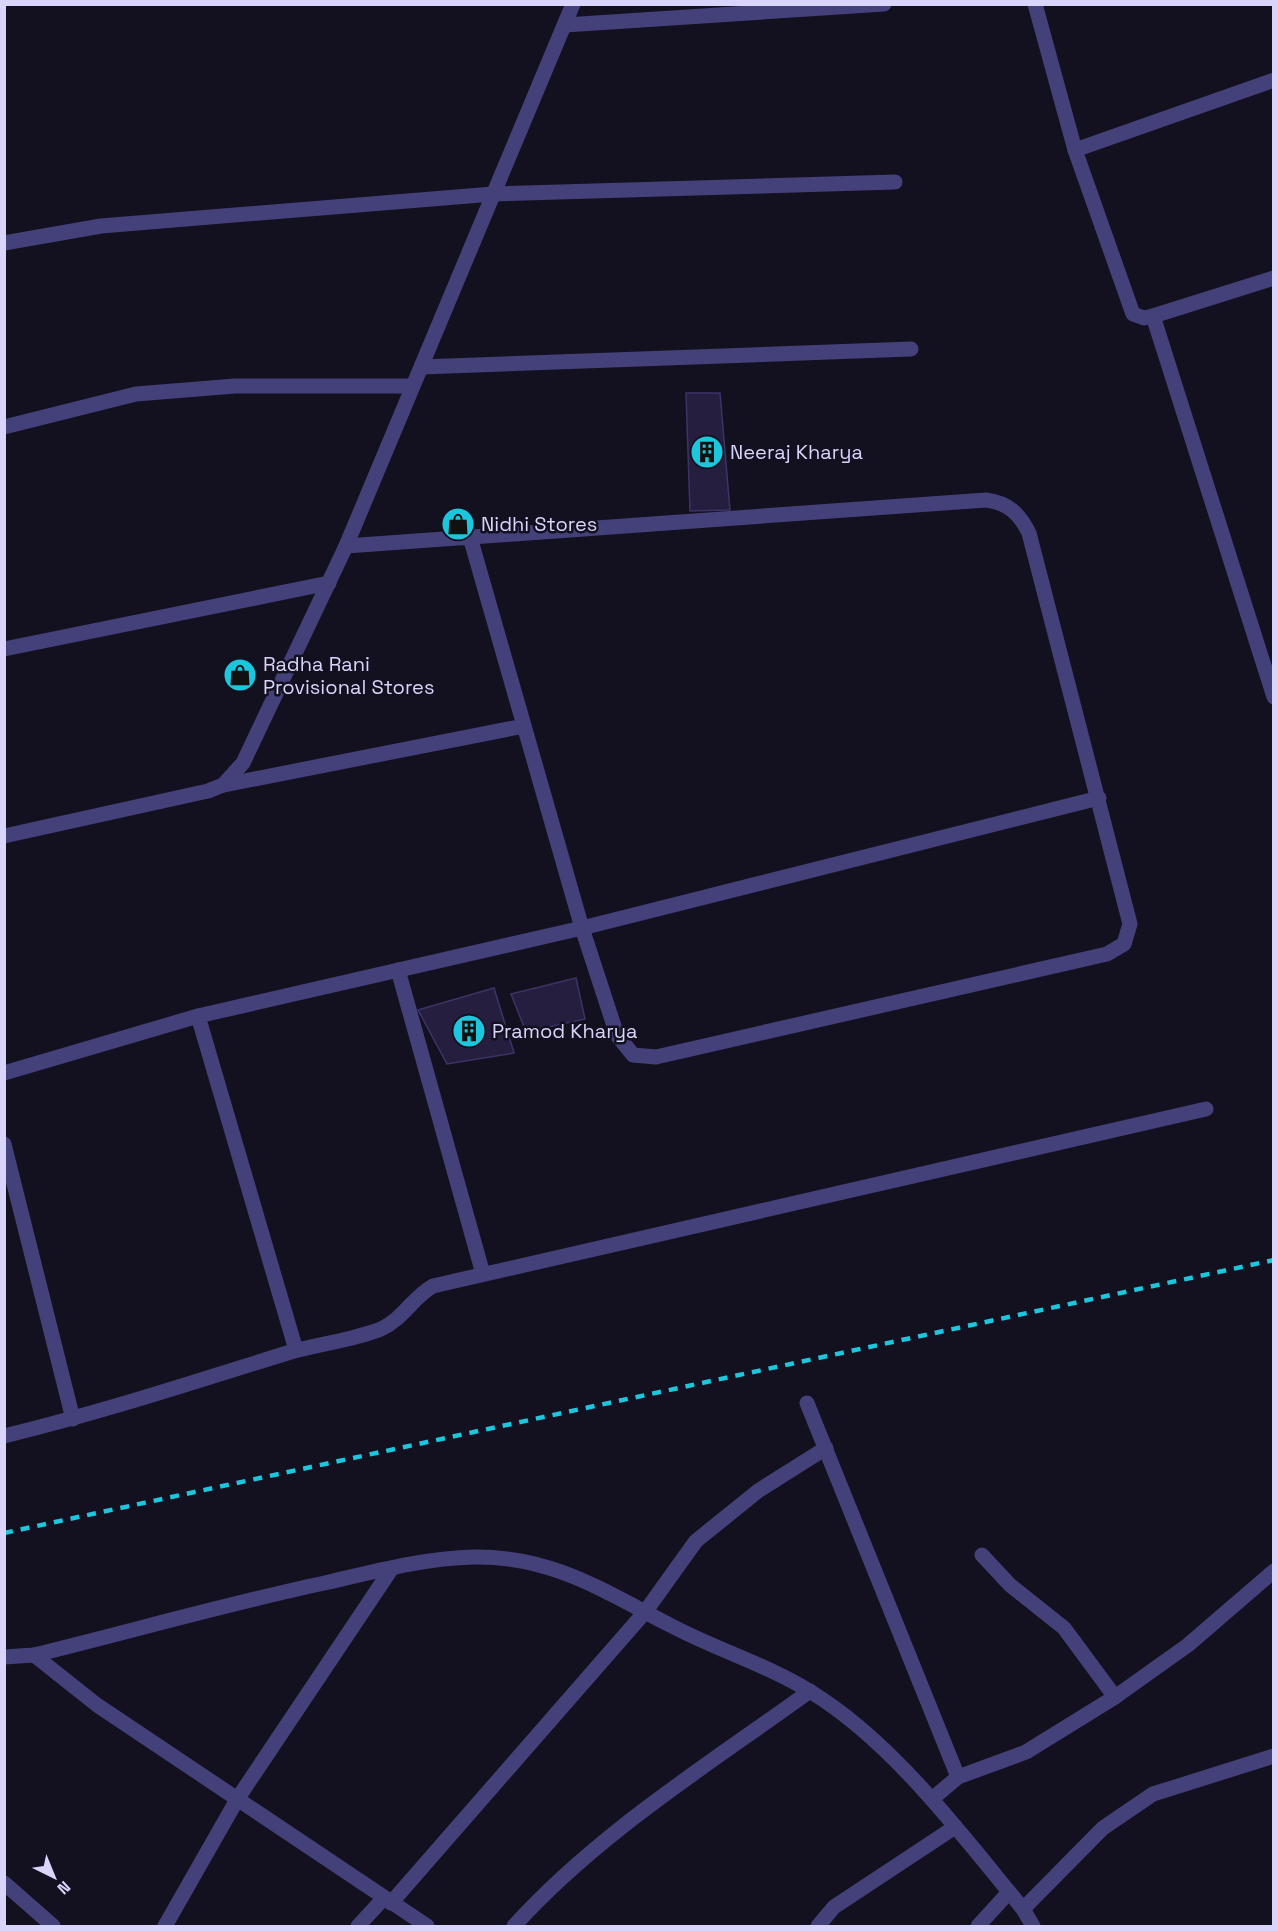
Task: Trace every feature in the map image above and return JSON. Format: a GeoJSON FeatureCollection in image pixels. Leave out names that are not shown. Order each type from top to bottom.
{"type":"FeatureCollection","features":[{"type":"Feature","properties":{"kind":"street"},"geometry":{"type":"LineString","coordinates":[[223,785],[235,775],[252,747],[346,546],[573,4]]}},
{"type":"Feature","properties":{"kind":"street"},"geometry":{"type":"LineString","coordinates":[[565,25],[884,4]]}},
{"type":"Feature","properties":{"kind":"street"},"geometry":{"type":"LineString","coordinates":[[1035,4],[1075,150],[1129,308],[1138,317],[1153,316],[1274,278]]}},
{"type":"Feature","properties":{"kind":"street"},"geometry":{"type":"LineString","coordinates":[[1075,150],[1274,80]]}},
{"type":"Feature","properties":{"kind":"street"},"geometry":{"type":"LineString","coordinates":[[4,243],[101,226],[493,194],[895,182]]}},
{"type":"Feature","properties":{"kind":"street"},"geometry":{"type":"LineString","coordinates":[[1153,316],[1274,697]]}},
{"type":"Feature","properties":{"kind":"street"},"geometry":{"type":"LineString","coordinates":[[421,367],[911,349]]}},
{"type":"Feature","properties":{"kind":"street"},"geometry":{"type":"LineString","coordinates":[[4,427],[136,394],[235,386],[412,386]]}},
{"type":"Feature","properties":{"kind":"street"},"geometry":{"type":"LineString","coordinates":[[346,546],[470,537],[974,501],[1001,502],[1022,519],[1029,533],[1130,924],[1129,935],[1124,944],[1107,954],[643,1058],[633,1055],[617,1035],[582,928],[470,537]]}},
{"type":"Feature","properties":{"kind":"street"},"geometry":{"type":"LineString","coordinates":[[4,649],[329,583]]}},
{"type":"Feature","properties":{"kind":"street"},"geometry":{"type":"LineString","coordinates":[[4,836],[223,785],[524,726]]}},
{"type":"Feature","properties":{"kind":"street"},"geometry":{"type":"LineString","coordinates":[[4,1073],[198,1016],[582,928],[1099,798]]}},
{"type":"Feature","properties":{"kind":"street"},"geometry":{"type":"LineString","coordinates":[[398,970],[483,1274]]}},
{"type":"Feature","properties":{"kind":"street"},"geometry":{"type":"LineString","coordinates":[[198,1016],[296,1350]]}},
{"type":"Feature","properties":{"kind":"street"},"geometry":{"type":"LineString","coordinates":[[4,1436],[73,1419],[296,1350],[380,1329],[393,1322],[413,1299],[433,1286],[1206,1109]]}},
{"type":"Feature","properties":{"kind":"street"},"geometry":{"type":"LineString","coordinates":[[4,1144],[73,1419]]}},
{"type":"Feature","properties":{"kind":"street"},"geometry":{"type":"LineString","coordinates":[[807,1403],[958,1777]]}},
{"type":"Feature","properties":{"kind":"street"},"geometry":{"type":"LineString","coordinates":[[358,1926],[388,1901],[645,1612],[696,1541],[758,1491],[826,1448]]}},
{"type":"Feature","properties":{"kind":"street"},"geometry":{"type":"LineString","coordinates":[[982,1555],[1010,1585],[1064,1628],[1115,1697]]}},
{"type":"Feature","properties":{"kind":"street"},"geometry":{"type":"LineString","coordinates":[[4,1658],[34,1655],[297,1589],[392,1568],[473,1557],[535,1562],[569,1574],[810,1691],[857,1725],[932,1799],[1023,1909],[1033,1926]]}},
{"type":"Feature","properties":{"kind":"street"},"geometry":{"type":"LineString","coordinates":[[165,1926],[238,1798],[392,1568]]}},
{"type":"Feature","properties":{"kind":"street"},"geometry":{"type":"LineString","coordinates":[[932,1799],[958,1777],[1026,1752],[1115,1697],[1188,1645],[1274,1571]]}},
{"type":"Feature","properties":{"kind":"street"},"geometry":{"type":"LineString","coordinates":[[34,1655],[98,1705],[427,1926]]}},
{"type":"Feature","properties":{"kind":"street"},"geometry":{"type":"LineString","coordinates":[[514,1926],[568,1871],[614,1833],[810,1691]]}},
{"type":"Feature","properties":{"kind":"street"},"geometry":{"type":"LineString","coordinates":[[1023,1909],[1103,1828],[1145,1799],[1187,1782],[1232,1771],[1274,1756]]}},
{"type":"Feature","properties":{"kind":"street"},"geometry":{"type":"LineString","coordinates":[[818,1926],[834,1907],[955,1827]]}},
{"type":"Feature","properties":{"kind":"street"},"geometry":{"type":"LineString","coordinates":[[4,1883],[53,1926]]}},
{"type":"Feature","properties":{"kind":"street"},"geometry":{"type":"LineString","coordinates":[[978,1926],[1009,1892]]}},
{"type":"Feature","properties":{"kind":"building","name":"Neeraj Kharya"},"geometry":{"type":"Polygon","coordinates":[[[686,393],[720,393],[730,510],[690,511],[686,393]]]}},
{"type":"Feature","properties":{"kind":"building"},"geometry":{"type":"Polygon","coordinates":[[[576,978],[585,1019],[526,1032],[511,994],[576,978]]]}},
{"type":"Feature","properties":{"kind":"building","name":"Pramod Kharya"},"geometry":{"type":"Polygon","coordinates":[[[494,988],[514,1053],[447,1064],[418,1010],[494,988]]]}},
{"type":"Feature","properties":{"kind":"railway"},"geometry":{"type":"LineString","coordinates":[[4,1533],[1274,1260]]}},
{"type":"Feature","properties":{"kind":"place","name":"Neeraj Kharya"},"geometry":{"type":"Point","coordinates":[707,452]}},
{"type":"Feature","properties":{"kind":"place","name":"Nidhi Stores"},"geometry":{"type":"Point","coordinates":[458,524]}},
{"type":"Feature","properties":{"kind":"place","name":"Radha Rani Provisional Stores"},"geometry":{"type":"Point","coordinates":[240,675]}},
{"type":"Feature","properties":{"kind":"place","name":"Pramod Kharya"},"geometry":{"type":"Point","coordinates":[469,1031]}}]}
